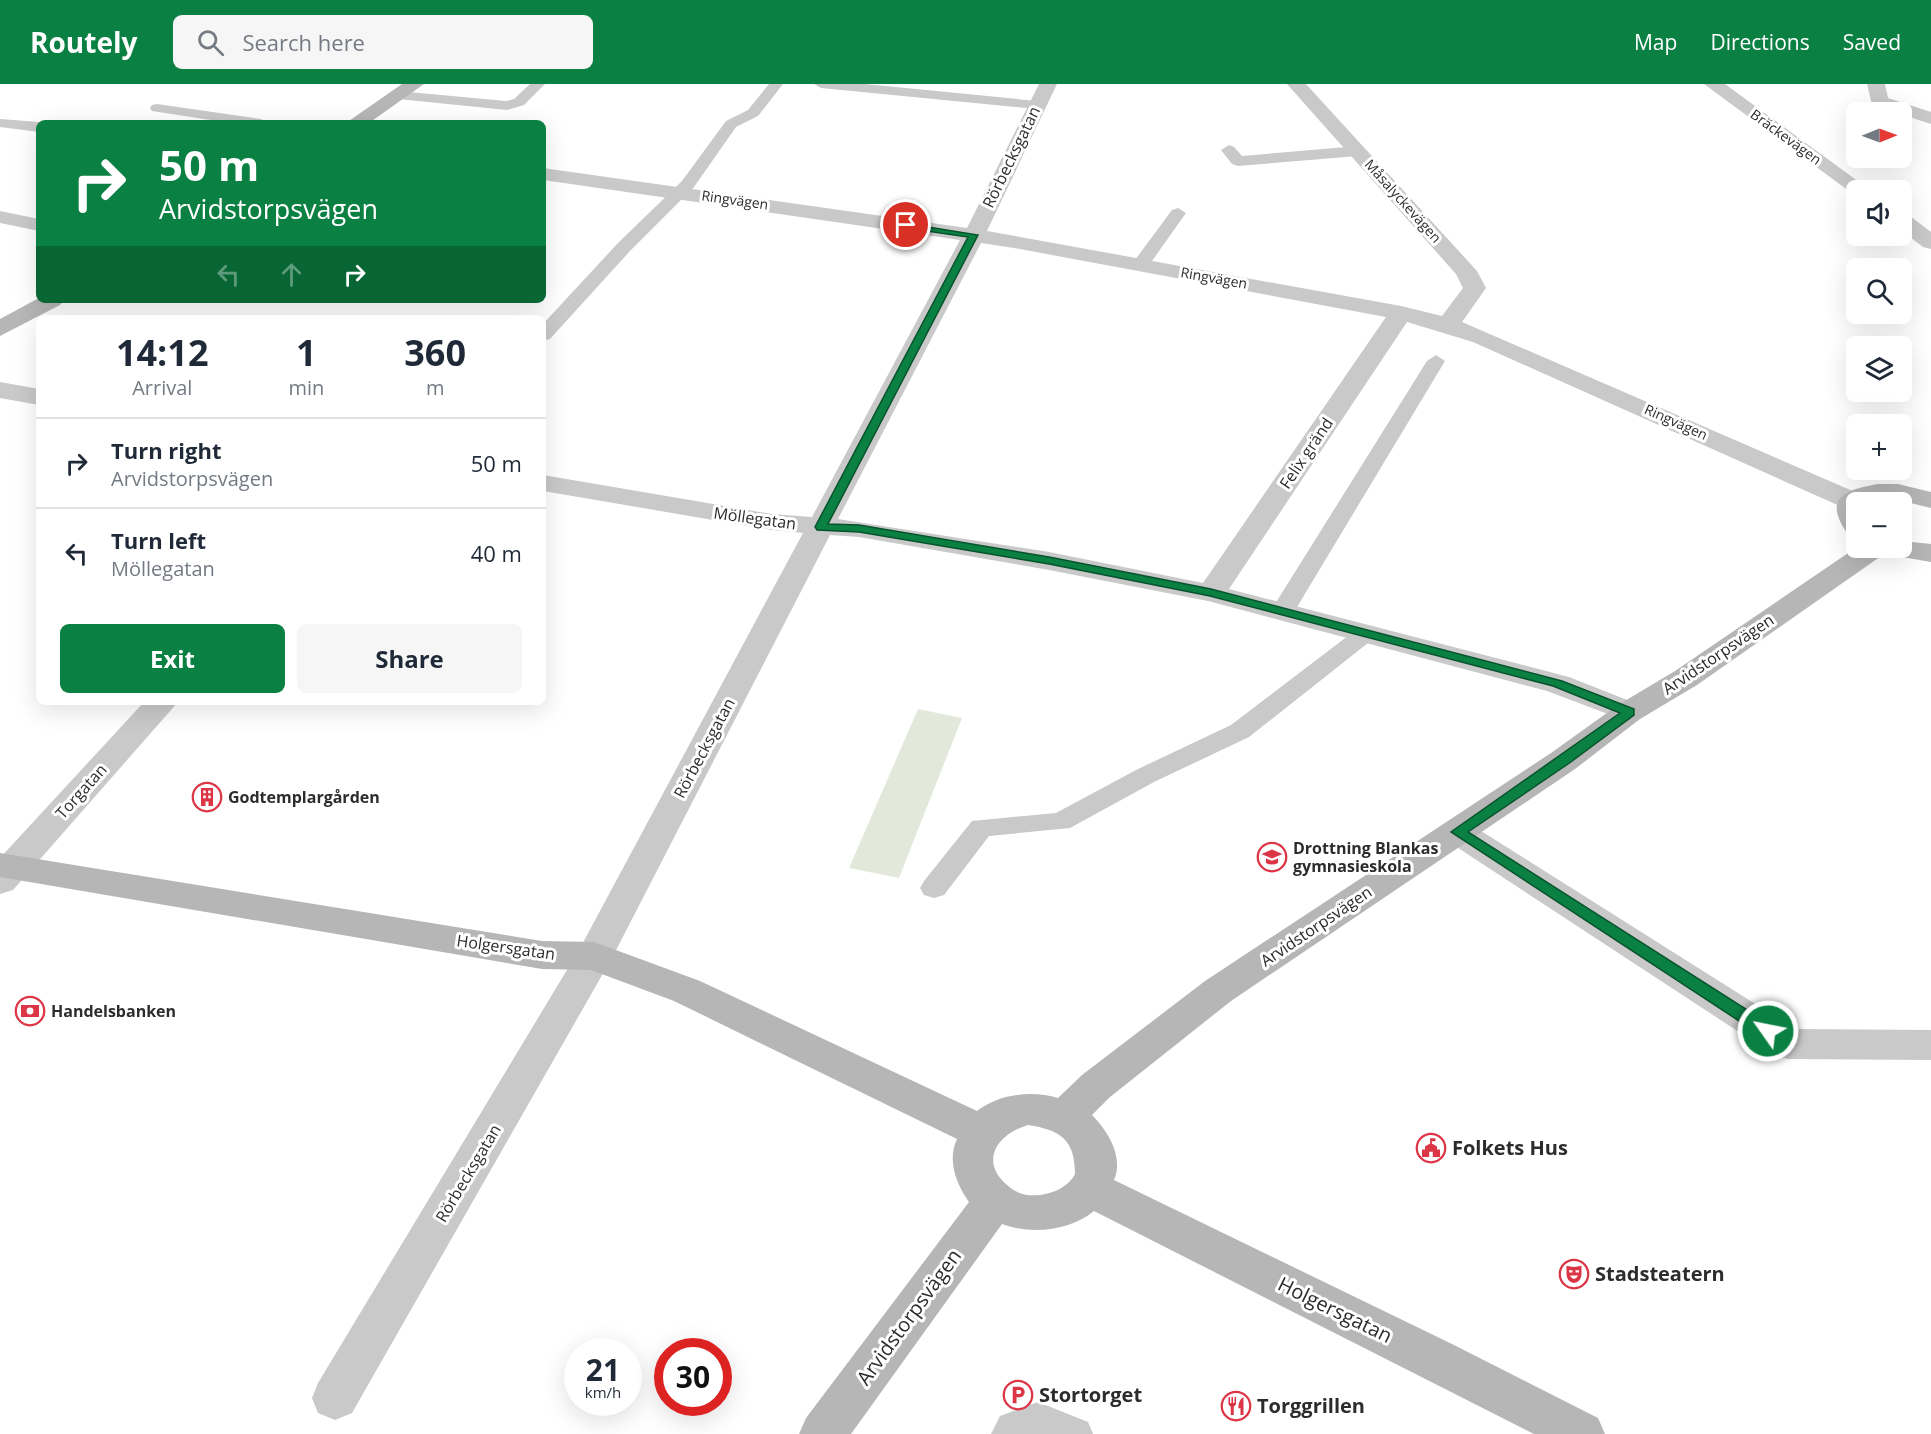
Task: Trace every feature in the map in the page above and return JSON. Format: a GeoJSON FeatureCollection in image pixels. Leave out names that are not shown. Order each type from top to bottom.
{"type":"FeatureCollection","features":[{"type":"Feature","properties":{"kind":"main road"},"geometry":{"type":"LineString","coordinates":[[360,120],[415,84]]}},
{"type":"Feature","properties":{"kind":"main road"},"geometry":{"type":"LineString","coordinates":[[0,329],[47,303]]}},
{"type":"Feature","properties":{"kind":"main road"},"geometry":{"type":"LineString","coordinates":[[1912,496],[1931,501]]}},
{"type":"Feature","properties":{"kind":"main road"},"geometry":{"type":"LineString","coordinates":[[1912,551],[1931,554]]}},
{"type":"Feature","properties":{"kind":"main road","name":"Arvidstorpsvägen"},"geometry":{"type":"LineString","coordinates":[[1065,1116],[1096,1086],[1218,991],[1458,832],[1563,761],[1629,712],[1686,678],[1860,558]]}},
{"type":"Feature","properties":{"kind":"main road","name":"Holgersgatan"},"geometry":{"type":"LineString","coordinates":[[4,871],[542,955],[594,956],[687,991],[981,1132]]}},
{"type":"Feature","properties":{"kind":"main road"},"geometry":{"type":"LineString","coordinates":[[1037,1109],[1065,1116],[1086,1133],[1095,1148],[1097,1164],[1089,1188],[1071,1204],[1047,1212],[1019,1211],[995,1200],[982,1189],[972,1168],[971,1153],[981,1132],[993,1120],[1018,1110],[1037,1109]]}},
{"type":"Feature","properties":{"kind":"main road","name":"Holgersgatan"},"geometry":{"type":"LineString","coordinates":[[1089,1188],[1438,1360],[1581,1434]]}},
{"type":"Feature","properties":{"kind":"main road","name":"Arvidstorpsvägen"},"geometry":{"type":"LineString","coordinates":[[823,1434],[995,1200]]}},
{"type":"Feature","properties":{"kind":"street","name":"Måsalyckevägen"},"geometry":{"type":"LineString","coordinates":[[1296,84],[1466,271],[1475,288],[1448,325]]}},
{"type":"Feature","properties":{"kind":"street","name":"Bräckevägen"},"geometry":{"type":"LineString","coordinates":[[1713,84],[1846,180]]}},
{"type":"Feature","properties":{"kind":"street"},"geometry":{"type":"LineString","coordinates":[[1876,84],[1880,101],[1931,118]]}},
{"type":"Feature","properties":{"kind":"street","name":"Rörbecksgatan"},"geometry":{"type":"LineString","coordinates":[[335,1398],[594,956],[974,235],[1042,95]]}},
{"type":"Feature","properties":{"kind":"street","name":"Ringvägen"},"geometry":{"type":"LineString","coordinates":[[546,174],[974,235],[1401,313],[1448,325],[1530,358],[1846,510]]}},
{"type":"Feature","properties":{"kind":"street"},"geometry":{"type":"LineString","coordinates":[[0,217],[36,224]]}},
{"type":"Feature","properties":{"kind":"street"},"geometry":{"type":"LineString","coordinates":[[1912,228],[1931,242]]}},
{"type":"Feature","properties":{"kind":"street","name":"Felix gränd"},"geometry":{"type":"LineString","coordinates":[[1211,593],[1401,313]]}},
{"type":"Feature","properties":{"kind":"street"},"geometry":{"type":"LineString","coordinates":[[0,390],[36,396]]}},
{"type":"Feature","properties":{"kind":"street","name":"Möllegatan"},"geometry":{"type":"LineString","coordinates":[[546,484],[772,522],[859,529],[1049,561],[1211,593],[1558,684],[1629,712]]}},
{"type":"Feature","properties":{"kind":"street","name":"Torgatan"},"geometry":{"type":"LineString","coordinates":[[4,871],[159,705]]}},
{"type":"Feature","properties":{"kind":"street"},"geometry":{"type":"LineString","coordinates":[[1458,832],[1788,1044],[1931,1045]]}},
{"type":"Feature","properties":{"kind":"lane"},"geometry":{"type":"LineString","coordinates":[[398,95],[507,106],[519,102],[538,84]]}},
{"type":"Feature","properties":{"kind":"lane"},"geometry":{"type":"LineString","coordinates":[[546,332],[624,247],[680,192],[731,124],[753,113],[776,84]]}},
{"type":"Feature","properties":{"kind":"lane"},"geometry":{"type":"LineString","coordinates":[[821,84],[1042,95]]}},
{"type":"Feature","properties":{"kind":"lane"},"geometry":{"type":"LineString","coordinates":[[157,108],[240,120]]}},
{"type":"Feature","properties":{"kind":"lane"},"geometry":{"type":"LineString","coordinates":[[0,123],[36,127]]}},
{"type":"Feature","properties":{"kind":"lane"},"geometry":{"type":"LineString","coordinates":[[1229,150],[1238,161],[1358,151]]}},
{"type":"Feature","properties":{"kind":"lane"},"geometry":{"type":"LineString","coordinates":[[1141,264],[1178,213]]}},
{"type":"Feature","properties":{"kind":"lane"},"geometry":{"type":"LineString","coordinates":[[1282,612],[1436,361]]}},
{"type":"Feature","properties":{"kind":"lane"},"geometry":{"type":"LineString","coordinates":[[934,888],[981,827],[1061,822],[1145,776],[1240,731],[1365,634]]}},
{"type":"Feature","properties":{"kind":"lane"},"geometry":{"type":"LineString","coordinates":[[1009,1434],[1013,1428],[1038,1419],[1075,1434]]}},
{"type":"Feature","properties":{"kind":"green space"},"geometry":{"type":"Polygon","coordinates":[[[918,709],[962,718],[899,878],[849,868],[918,709]]]}},
{"type":"Feature","properties":{"kind":"place","name":"Godtemplargården"},"geometry":{"type":"Point","coordinates":[207,797]}},
{"type":"Feature","properties":{"kind":"place","name":"Drottning Blankas gymnasieskola"},"geometry":{"type":"Point","coordinates":[1272,857]}},
{"type":"Feature","properties":{"kind":"place","name":"Handelsbanken"},"geometry":{"type":"Point","coordinates":[30,1011]}},
{"type":"Feature","properties":{"kind":"place","name":"Folkets Hus"},"geometry":{"type":"Point","coordinates":[1431,1148]}},
{"type":"Feature","properties":{"kind":"place","name":"Stadsteatern"},"geometry":{"type":"Point","coordinates":[1574,1274]}},
{"type":"Feature","properties":{"kind":"place","name":"Stortorget"},"geometry":{"type":"Point","coordinates":[1018,1395]}},
{"type":"Feature","properties":{"kind":"place","name":"Torggrillen"},"geometry":{"type":"Point","coordinates":[1236,1406]}},
{"type":"Feature","properties":{"kind":"route"},"geometry":{"type":"LineString","coordinates":[[906,225],[974,235],[821,527],[859,529],[1049,561],[1211,593],[1558,684],[1629,712],[1563,761],[1458,832],[1768,1031]]}}]}
